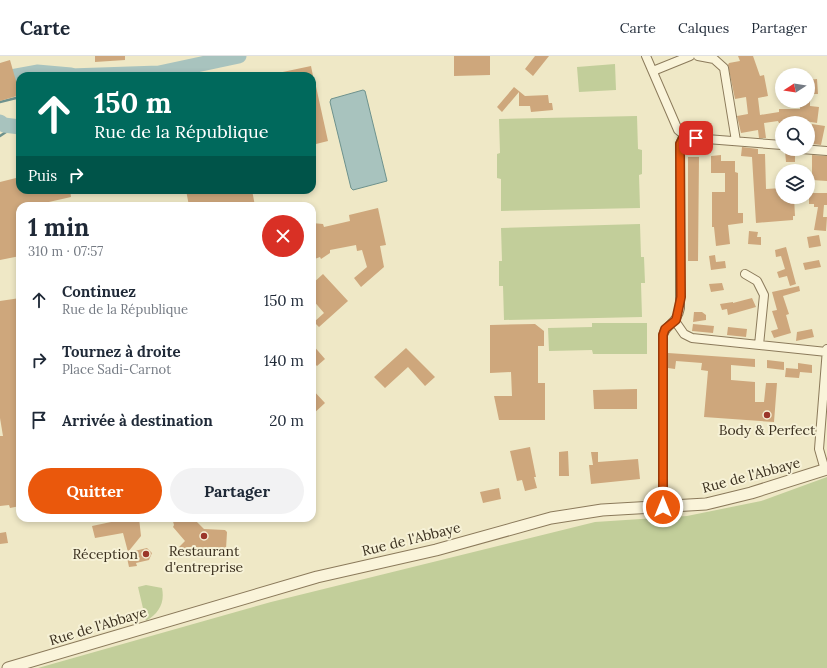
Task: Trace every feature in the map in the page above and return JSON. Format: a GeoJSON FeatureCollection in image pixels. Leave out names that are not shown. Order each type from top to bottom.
{"type":"FeatureCollection","features":[{"type":"Feature","properties":{"kind":"street"},"geometry":{"type":"LineString","coordinates":[[646,56],[678,130],[684,136],[775,144]]}},
{"type":"Feature","properties":{"kind":"street"},"geometry":{"type":"LineString","coordinates":[[653,71],[690,56]]}},
{"type":"Feature","properties":{"kind":"street"},"geometry":{"type":"LineString","coordinates":[[698,56],[714,59],[724,68],[736,141]]}},
{"type":"Feature","properties":{"kind":"street"},"geometry":{"type":"LineString","coordinates":[[663,507],[663,335],[665,329],[675,321],[679,314],[681,297],[680,144],[684,136]]}},
{"type":"Feature","properties":{"kind":"street"},"geometry":{"type":"LineString","coordinates":[[815,150],[827,151]]}},
{"type":"Feature","properties":{"kind":"street"},"geometry":{"type":"LineString","coordinates":[[745,274],[757,281],[764,295],[759,345]]}},
{"type":"Feature","properties":{"kind":"street"},"geometry":{"type":"LineString","coordinates":[[675,321],[684,334],[692,338],[827,351],[819,449],[826,470]]}},
{"type":"Feature","properties":{"kind":"street","name":"Rue de l'Abbaye"},"geometry":{"type":"LineString","coordinates":[[8,668],[316,577],[436,550],[551,518],[602,510],[706,504],[729,500],[826,470]]}},
{"type":"Feature","properties":{"kind":"green space"},"geometry":{"type":"Polygon","coordinates":[[[615,64],[616,90],[579,92],[577,67],[615,64]]]}},
{"type":"Feature","properties":{"kind":"green space"},"geometry":{"type":"Polygon","coordinates":[[[637,116],[638,149],[642,150],[642,174],[639,175],[640,208],[501,211],[501,179],[497,178],[497,154],[500,153],[499,119],[637,116]]]}},
{"type":"Feature","properties":{"kind":"green space"},"geometry":{"type":"Polygon","coordinates":[[[640,224],[641,257],[644,257],[645,283],[641,283],[642,317],[504,320],[503,286],[499,286],[499,261],[502,261],[501,228],[640,224]]]}},
{"type":"Feature","properties":{"kind":"green space"},"geometry":{"type":"Polygon","coordinates":[[[592,323],[647,323],[647,354],[593,354],[592,350],[549,351],[548,328],[592,327],[592,323]]]}},
{"type":"Feature","properties":{"kind":"green space"},"geometry":{"type":"Polygon","coordinates":[[[827,477],[827,668],[38,668],[271,602],[595,522],[687,516],[761,501],[827,477]]]}},
{"type":"Feature","properties":{"kind":"green space"},"geometry":{"type":"Polygon","coordinates":[[[146,585],[162,588],[163,598],[158,611],[146,621],[138,587],[146,585]]]}},
{"type":"Feature","properties":{"kind":"water"},"geometry":{"type":"Polygon","coordinates":[[[363,90],[365,91],[387,181],[353,190],[351,188],[330,102],[331,99],[363,90]]]}},
{"type":"Feature","properties":{"kind":"building"},"geometry":{"type":"Polygon","coordinates":[[[95,56],[125,56],[125,60],[95,62],[95,56]]]}},
{"type":"Feature","properties":{"kind":"building"},"geometry":{"type":"Polygon","coordinates":[[[454,56],[490,56],[490,75],[454,76],[454,56]]]}},
{"type":"Feature","properties":{"kind":"building"},"geometry":{"type":"Polygon","coordinates":[[[535,56],[549,56],[533,76],[525,69],[535,56]]]}},
{"type":"Feature","properties":{"kind":"building"},"geometry":{"type":"Polygon","coordinates":[[[738,56],[753,56],[760,76],[764,75],[768,96],[758,98],[760,115],[779,112],[779,109],[819,107],[817,123],[815,123],[815,116],[775,116],[775,121],[764,123],[766,138],[759,138],[758,130],[741,133],[737,116],[748,114],[746,97],[735,99],[728,65],[729,63],[740,61],[738,56]]]}},
{"type":"Feature","properties":{"kind":"building"},"geometry":{"type":"Polygon","coordinates":[[[10,60],[16,81],[16,96],[0,101],[0,63],[10,60]]]}},
{"type":"Feature","properties":{"kind":"building"},"geometry":{"type":"Polygon","coordinates":[[[311,66],[312,72],[283,72],[311,66]]]}},
{"type":"Feature","properties":{"kind":"building"},"geometry":{"type":"Polygon","coordinates":[[[815,79],[817,79],[818,94],[815,94],[815,79]]]}},
{"type":"Feature","properties":{"kind":"building"},"geometry":{"type":"Polygon","coordinates":[[[316,87],[328,141],[316,144],[316,87]]]}},
{"type":"Feature","properties":{"kind":"building"},"geometry":{"type":"Polygon","coordinates":[[[514,87],[525,96],[548,95],[549,103],[552,103],[553,110],[531,112],[530,106],[519,106],[519,92],[502,112],[497,107],[514,87]]]}},
{"type":"Feature","properties":{"kind":"building"},"geometry":{"type":"Polygon","coordinates":[[[815,124],[825,126],[821,145],[815,144],[815,124]]]}},
{"type":"Feature","properties":{"kind":"building"},"geometry":{"type":"Polygon","coordinates":[[[742,147],[758,149],[758,154],[765,154],[766,189],[775,188],[775,204],[794,204],[795,216],[793,216],[793,220],[756,223],[752,157],[741,156],[742,147]]]}},
{"type":"Feature","properties":{"kind":"building"},"geometry":{"type":"Polygon","coordinates":[[[721,155],[721,161],[735,161],[735,172],[738,173],[738,213],[743,213],[743,223],[728,225],[730,244],[716,246],[714,227],[712,227],[712,192],[725,192],[725,173],[711,173],[711,156],[721,155]]]}},
{"type":"Feature","properties":{"kind":"building"},"geometry":{"type":"Polygon","coordinates":[[[785,156],[795,156],[795,162],[786,162],[785,156]]]}},
{"type":"Feature","properties":{"kind":"building"},"geometry":{"type":"Polygon","coordinates":[[[812,156],[827,156],[827,181],[815,180],[815,164],[812,164],[812,156]]]}},
{"type":"Feature","properties":{"kind":"building"},"geometry":{"type":"Polygon","coordinates":[[[688,157],[699,157],[698,261],[688,261],[688,157]]]}},
{"type":"Feature","properties":{"kind":"building"},"geometry":{"type":"Polygon","coordinates":[[[16,178],[16,194],[71,194],[71,197],[49,202],[16,202],[16,257],[0,260],[0,182],[16,178]]]}},
{"type":"Feature","properties":{"kind":"building"},"geometry":{"type":"Polygon","coordinates":[[[815,193],[827,193],[827,205],[824,205],[823,217],[827,217],[826,231],[814,230],[818,207],[814,207],[815,193]]]}},
{"type":"Feature","properties":{"kind":"building"},"geometry":{"type":"Polygon","coordinates":[[[187,194],[253,194],[254,202],[188,202],[187,194]]]}},
{"type":"Feature","properties":{"kind":"building"},"geometry":{"type":"Polygon","coordinates":[[[378,208],[386,245],[380,246],[384,267],[361,287],[354,278],[367,267],[362,250],[357,251],[356,245],[330,250],[330,253],[321,259],[320,257],[316,258],[316,223],[323,224],[324,227],[350,221],[349,215],[378,208]]]}},
{"type":"Feature","properties":{"kind":"building"},"geometry":{"type":"Polygon","coordinates":[[[749,231],[758,232],[757,237],[761,237],[761,245],[748,244],[749,231]]]}},
{"type":"Feature","properties":{"kind":"building"},"geometry":{"type":"Polygon","coordinates":[[[819,235],[821,246],[809,248],[807,237],[819,235]]]}},
{"type":"Feature","properties":{"kind":"building"},"geometry":{"type":"Polygon","coordinates":[[[786,247],[796,284],[790,286],[787,276],[779,278],[777,272],[785,269],[781,256],[776,257],[775,250],[786,247]]]}},
{"type":"Feature","properties":{"kind":"building"},"geometry":{"type":"Polygon","coordinates":[[[715,255],[716,262],[725,261],[726,268],[711,270],[709,256],[715,255]]]}},
{"type":"Feature","properties":{"kind":"building"},"geometry":{"type":"Polygon","coordinates":[[[819,260],[821,267],[805,270],[803,263],[819,260]]]}},
{"type":"Feature","properties":{"kind":"building"},"geometry":{"type":"Polygon","coordinates":[[[323,274],[348,301],[319,327],[316,324],[316,320],[324,313],[316,304],[316,280],[323,274]]]}},
{"type":"Feature","properties":{"kind":"building"},"geometry":{"type":"Polygon","coordinates":[[[722,283],[724,290],[711,292],[709,284],[722,283]]]}},
{"type":"Feature","properties":{"kind":"building"},"geometry":{"type":"Polygon","coordinates":[[[799,286],[800,291],[783,296],[789,314],[786,315],[791,333],[774,338],[771,331],[778,329],[772,311],[777,310],[772,292],[799,286]]]}},
{"type":"Feature","properties":{"kind":"building"},"geometry":{"type":"Polygon","coordinates":[[[752,298],[756,307],[728,315],[727,309],[722,310],[720,304],[733,303],[752,298]]]}},
{"type":"Feature","properties":{"kind":"building"},"geometry":{"type":"Polygon","coordinates":[[[16,299],[16,507],[10,508],[9,505],[0,506],[0,436],[3,436],[0,418],[0,301],[16,299]]]}},
{"type":"Feature","properties":{"kind":"building"},"geometry":{"type":"Polygon","coordinates":[[[694,312],[702,312],[706,315],[706,320],[693,322],[694,312]]]}},
{"type":"Feature","properties":{"kind":"building"},"geometry":{"type":"Polygon","coordinates":[[[535,324],[544,331],[544,346],[538,346],[538,383],[545,383],[545,420],[499,420],[494,396],[512,396],[511,372],[490,373],[490,325],[535,324]]]}},
{"type":"Feature","properties":{"kind":"building"},"geometry":{"type":"Polygon","coordinates":[[[693,324],[714,326],[713,333],[692,331],[693,324]]]}},
{"type":"Feature","properties":{"kind":"building"},"geometry":{"type":"Polygon","coordinates":[[[728,327],[747,329],[746,337],[727,335],[728,327]]]}},
{"type":"Feature","properties":{"kind":"building"},"geometry":{"type":"Polygon","coordinates":[[[812,329],[814,337],[796,341],[797,332],[812,329]]]}},
{"type":"Feature","properties":{"kind":"building"},"geometry":{"type":"Polygon","coordinates":[[[406,348],[435,377],[425,386],[408,367],[385,388],[374,377],[406,348]]]}},
{"type":"Feature","properties":{"kind":"building"},"geometry":{"type":"Polygon","coordinates":[[[316,349],[325,359],[317,366],[316,365],[316,349]]]}},
{"type":"Feature","properties":{"kind":"building"},"geometry":{"type":"Polygon","coordinates":[[[668,353],[755,359],[755,367],[731,365],[731,380],[755,382],[755,402],[764,402],[766,383],[777,383],[774,422],[704,417],[708,371],[701,370],[702,363],[676,361],[675,369],[668,368],[668,353]]]}},
{"type":"Feature","properties":{"kind":"building"},"geometry":{"type":"Polygon","coordinates":[[[767,360],[784,362],[784,370],[767,368],[767,360]]]}},
{"type":"Feature","properties":{"kind":"building"},"geometry":{"type":"Polygon","coordinates":[[[798,363],[812,365],[812,373],[800,372],[799,378],[785,377],[786,368],[798,369],[798,363]]]}},
{"type":"Feature","properties":{"kind":"building"},"geometry":{"type":"Polygon","coordinates":[[[637,389],[637,409],[594,409],[593,390],[637,389]]]}},
{"type":"Feature","properties":{"kind":"building"},"geometry":{"type":"Polygon","coordinates":[[[316,393],[325,403],[316,411],[316,393]]]}},
{"type":"Feature","properties":{"kind":"building"},"geometry":{"type":"Polygon","coordinates":[[[530,447],[537,488],[525,491],[522,480],[517,481],[510,451],[530,447]]]}},
{"type":"Feature","properties":{"kind":"building"},"geometry":{"type":"Polygon","coordinates":[[[568,451],[569,476],[559,476],[559,452],[568,451]]]}},
{"type":"Feature","properties":{"kind":"building"},"geometry":{"type":"Polygon","coordinates":[[[591,452],[598,452],[598,462],[638,459],[640,479],[591,484],[589,465],[593,465],[591,452]]]}},
{"type":"Feature","properties":{"kind":"building"},"geometry":{"type":"Polygon","coordinates":[[[499,488],[501,499],[483,503],[480,492],[499,488]]]}},
{"type":"Feature","properties":{"kind":"building"},"geometry":{"type":"Polygon","coordinates":[[[111,522],[139,522],[141,536],[128,552],[123,533],[95,538],[92,526],[111,522]]]}},
{"type":"Feature","properties":{"kind":"building","name":"Restaurant d'entreprise"},"geometry":{"type":"Polygon","coordinates":[[[173,522],[197,522],[204,529],[225,530],[227,532],[226,549],[205,550],[205,558],[195,557],[179,547],[185,541],[173,527],[173,522]]]}},
{"type":"Feature","properties":{"kind":"building"},"geometry":{"type":"Polygon","coordinates":[[[6,532],[8,543],[0,544],[0,533],[6,532]]]}},
{"type":"Feature","properties":{"kind":"building"},"geometry":{"type":"Polygon","coordinates":[[[147,548],[152,553],[149,560],[136,563],[137,566],[129,567],[126,553],[147,548]]]}},
{"type":"Feature","properties":{"kind":"waterway"},"geometry":{"type":"LineString","coordinates":[[164,72],[239,56]]}},
{"type":"Feature","properties":{"kind":"waterway"},"geometry":{"type":"LineString","coordinates":[[0,79],[16,76]]}},
{"type":"Feature","properties":{"kind":"waterway"},"geometry":{"type":"LineString","coordinates":[[0,102],[16,98]]}},
{"type":"Feature","properties":{"kind":"waterway"},"geometry":{"type":"LineString","coordinates":[[0,122],[4,125],[16,126]]}},
{"type":"Feature","properties":{"kind":"waterway"},"geometry":{"type":"LineString","coordinates":[[0,136],[15,126]]}},
{"type":"Feature","properties":{"kind":"place","name":"Body & Perfect"},"geometry":{"type":"Point","coordinates":[767,415]}},
{"type":"Feature","properties":{"kind":"place","name":"Restaurant d'entreprise"},"geometry":{"type":"Point","coordinates":[204,536]}},
{"type":"Feature","properties":{"kind":"place","name":"Réception"},"geometry":{"type":"Point","coordinates":[146,554]}},
{"type":"Feature","properties":{"kind":"route"},"geometry":{"type":"LineString","coordinates":[[663,507],[663,335],[665,329],[676,320],[679,314],[681,297],[680,144],[684,136],[696,138]]}}]}
